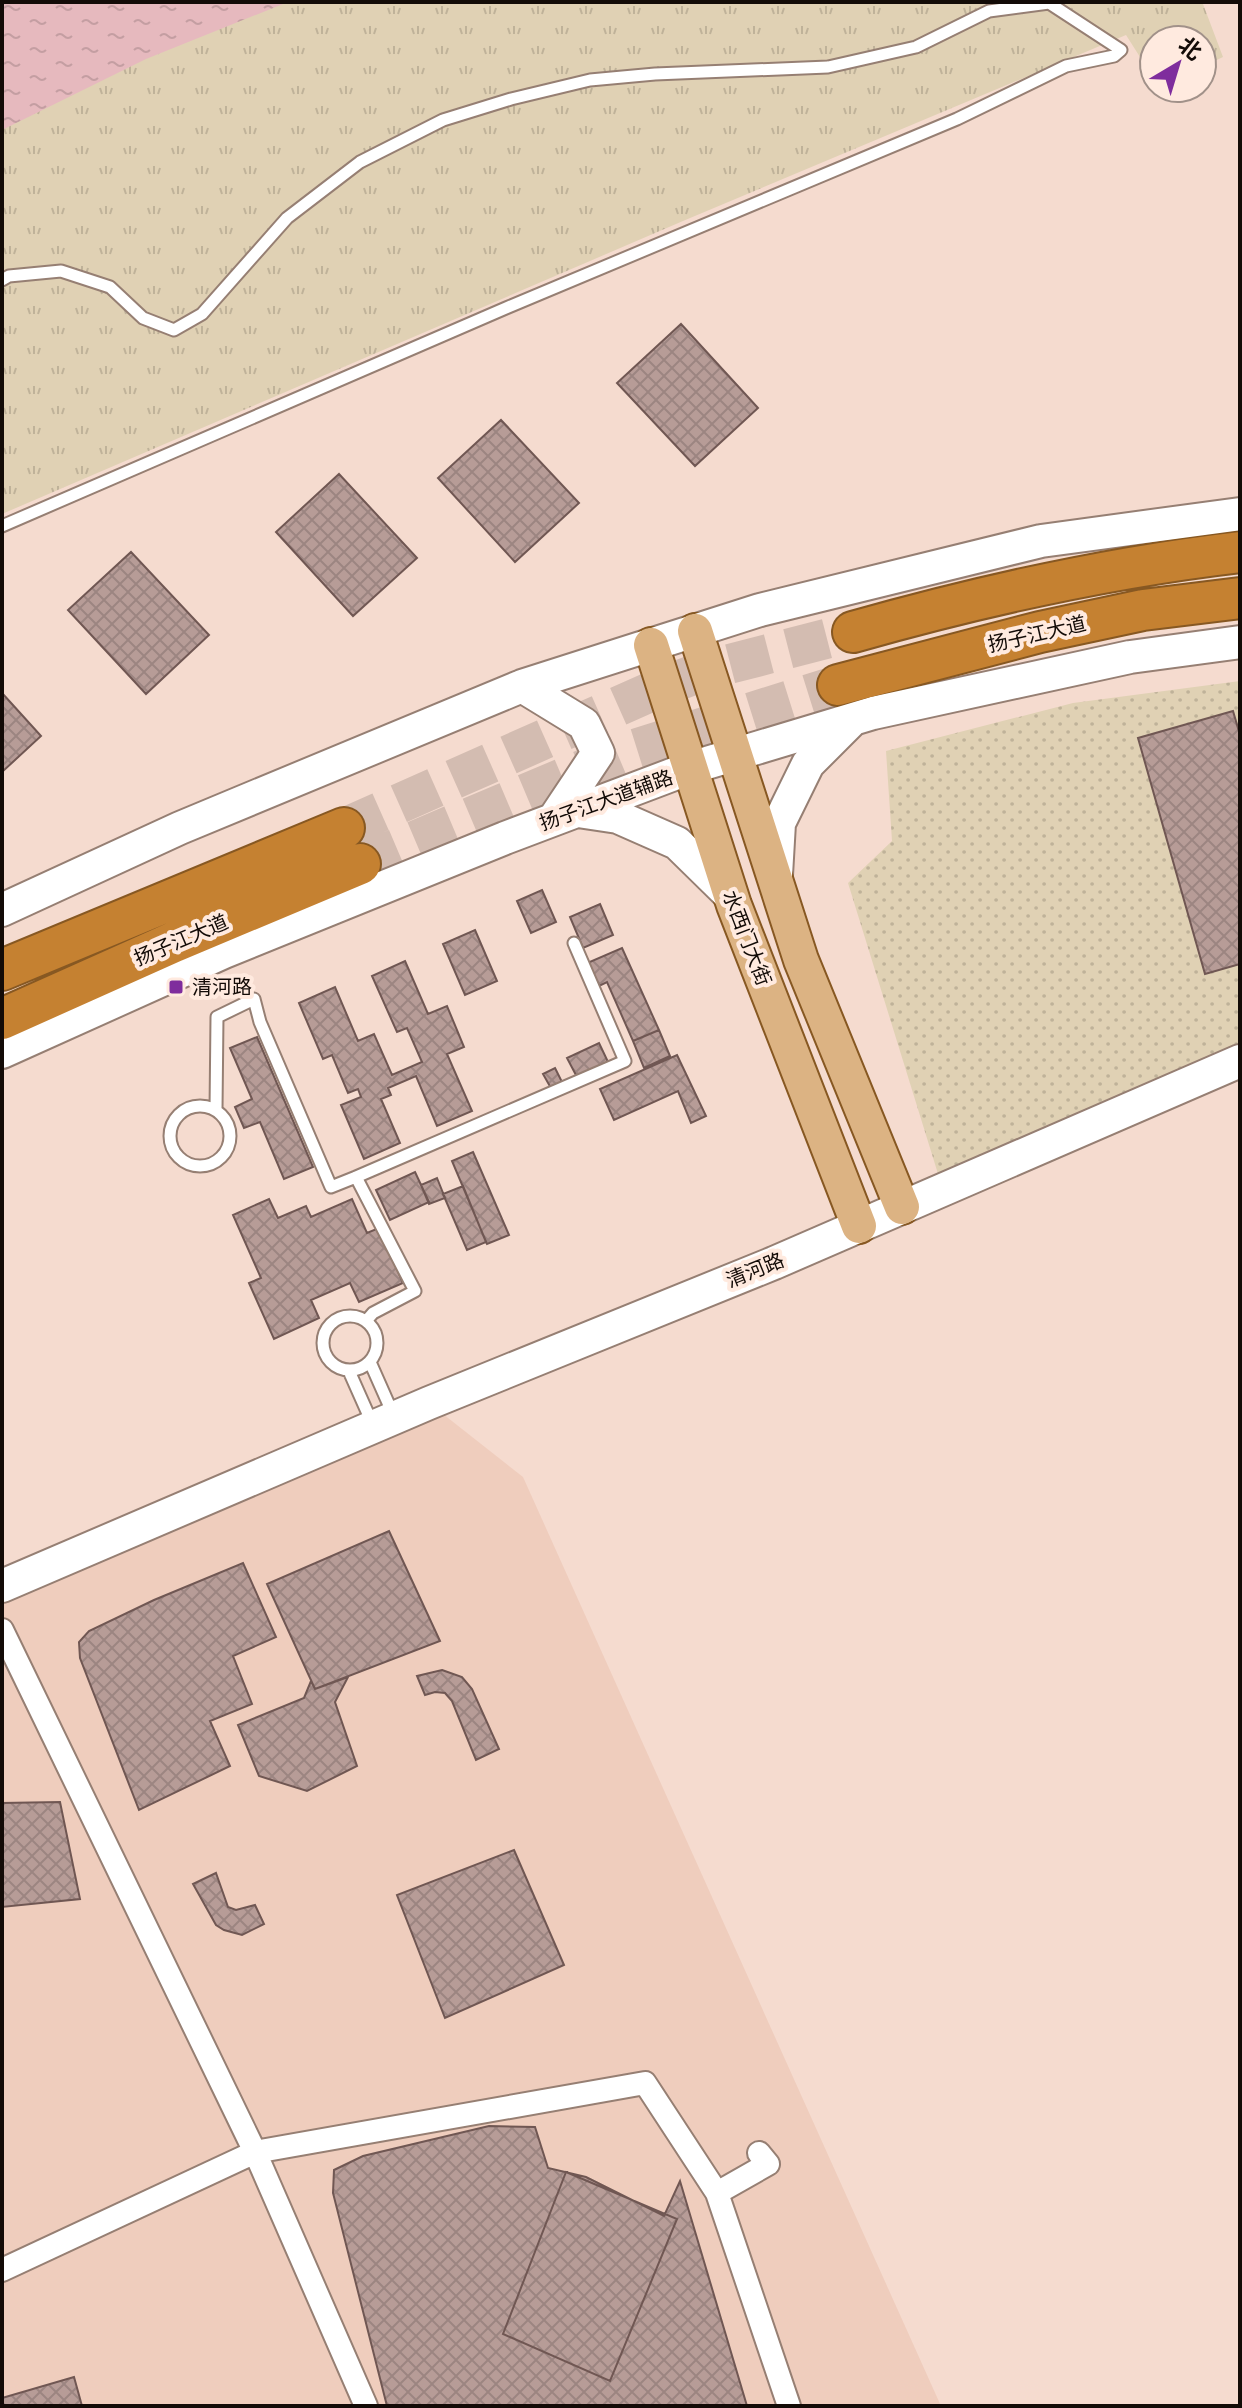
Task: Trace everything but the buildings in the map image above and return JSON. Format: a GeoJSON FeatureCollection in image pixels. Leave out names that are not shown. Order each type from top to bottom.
{"type":"FeatureCollection","features":[{"type":"Feature","properties":{"kind":"highway"},"geometry":{"type":"LineString","coordinates":[[853,632],[936,608],[1075,579],[1167,560],[1240,552]]}},
{"type":"Feature","properties":{"kind":"highway","name":"扬子江大道"},"geometry":{"type":"LineString","coordinates":[[845,702],[1070,626],[1143,610],[1240,598]]}},
{"type":"Feature","properties":{"kind":"highway","name":"扬子江大道"},"geometry":{"type":"LineString","coordinates":[[2,970],[344,828]]}},
{"type":"Feature","properties":{"kind":"highway","name":"扬子江大道"},"geometry":{"type":"LineString","coordinates":[[2,1019],[360,864]]}},
{"type":"Feature","properties":{"kind":"main road"},"geometry":{"type":"LineString","coordinates":[[2,910],[180,828],[522,686],[760,610],[1041,541],[1240,514]]}},
{"type":"Feature","properties":{"kind":"main road"},"geometry":{"type":"LineString","coordinates":[[695,631],[801,960],[902,1207]]}},
{"type":"Feature","properties":{"kind":"main road","name":"扬子江大道辅路"},"geometry":{"type":"LineString","coordinates":[[2,1052],[224,952],[566,815],[690,768],[734,755],[845,702],[1240,642]]}},
{"type":"Feature","properties":{"kind":"main road","name":"水西门大街"},"geometry":{"type":"LineString","coordinates":[[651,645],[730,895],[859,1226]]}},
{"type":"Feature","properties":{"kind":"main road"},"geometry":{"type":"LineString","coordinates":[[522,686],[584,724],[598,753],[566,815],[618,817],[677,843],[730,895]]}},
{"type":"Feature","properties":{"kind":"main road"},"geometry":{"type":"LineString","coordinates":[[775,882],[779,823],[808,764],[845,702]]}},
{"type":"Feature","properties":{"kind":"main road","name":"清河路"},"geometry":{"type":"LineString","coordinates":[[2,1586],[384,1422],[859,1226],[1240,1061]]}},
{"type":"Feature","properties":{"kind":"street"},"geometry":{"type":"LineString","coordinates":[[2,1630],[255,2152],[366,2406]]}},
{"type":"Feature","properties":{"kind":"street"},"geometry":{"type":"LineString","coordinates":[[2,2270],[255,2152],[645,2083],[717,2193],[789,2406]]}},
{"type":"Feature","properties":{"kind":"street"},"geometry":{"type":"LineString","coordinates":[[717,2193],[768,2164],[759,2153]]}},
{"type":"Feature","properties":{"kind":"lane"},"geometry":{"type":"LineString","coordinates":[[2,280],[9,276],[61,271],[110,287],[143,318],[174,330],[202,314],[287,218],[360,162],[443,120],[511,99],[590,80],[655,74],[828,67],[916,47],[989,11],[1049,3],[1121,50],[1114,56],[1066,66],[957,119],[506,308],[2,526]]}},
{"type":"Feature","properties":{"kind":"lane"},"geometry":{"type":"LineString","coordinates":[[216,1110],[188,1108],[174,1120],[169,1139],[171,1148],[184,1163],[205,1166],[223,1156],[228,1147],[228,1127],[216,1110],[217,1017],[254,999],[260,1022],[331,1187],[625,1061],[574,943]]}},
{"type":"Feature","properties":{"kind":"lane"},"geometry":{"type":"LineString","coordinates":[[356,1177],[415,1291],[373,1313],[366,1321]]}},
{"type":"Feature","properties":{"kind":"lane"},"geometry":{"type":"LineString","coordinates":[[349,1371],[364,1367],[375,1354],[376,1336],[366,1321],[358,1317],[339,1318],[332,1323],[323,1339],[323,1348],[332,1364],[349,1371],[384,1422]]}},
{"type":"Feature","properties":{"kind":"lane"},"geometry":{"type":"LineString","coordinates":[[370,1362],[384,1422]]}},
{"type":"Feature","properties":{"kind":"shaded area"},"geometry":{"type":"Polygon","coordinates":[[[429,1403],[523,1477],[941,2406],[2,2406],[2,1592],[429,1403]]]}},
{"type":"Feature","properties":{"kind":"green space"},"geometry":{"type":"Polygon","coordinates":[[[155,2],[1207,2],[1203,4],[1211,24],[1138,24],[1138,54],[1126,35],[683,221],[2,514],[2,66],[155,2]]]}},
{"type":"Feature","properties":{"kind":"green space"},"geometry":{"type":"Polygon","coordinates":[[[1240,681],[1240,1061],[943,1190],[848,883],[892,841],[886,751],[1073,703],[1240,681]]]}},
{"type":"Feature","properties":{"kind":"water"},"geometry":{"type":"Polygon","coordinates":[[[2,2],[288,2],[146,59],[2,130],[2,2]]]}},
{"type":"Feature","properties":{"kind":"tunnel"},"geometry":{"type":"LineString","coordinates":[[344,828],[664,686],[706,670],[853,632]]}},
{"type":"Feature","properties":{"kind":"tunnel"},"geometry":{"type":"LineString","coordinates":[[360,864],[622,753],[838,685]]}},
{"type":"Feature","properties":{"kind":"place","name":"清河路"},"geometry":{"type":"Point","coordinates":[176,987]}}]}
